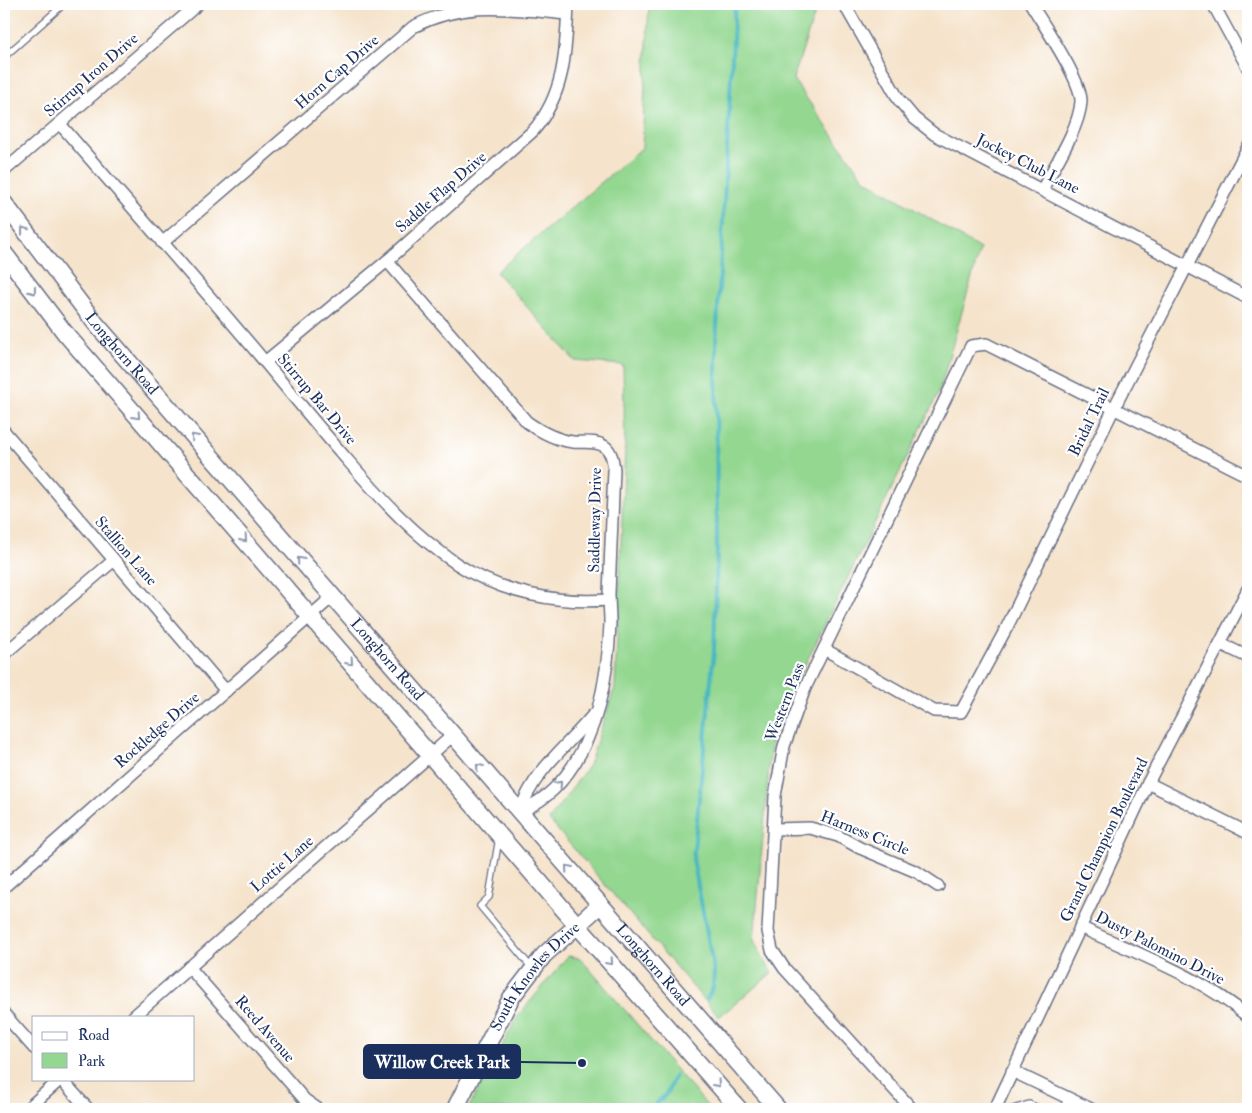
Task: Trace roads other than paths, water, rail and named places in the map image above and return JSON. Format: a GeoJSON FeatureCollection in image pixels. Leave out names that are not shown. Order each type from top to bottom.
{"type":"FeatureCollection","features":[{"type":"Feature","properties":{"kind":"main road","name":"Longhorn Road"},"geometry":{"type":"LineString","coordinates":[[4,203],[96,324],[778,1109]]}},
{"type":"Feature","properties":{"kind":"main road","name":"Longhorn Road"},"geometry":{"type":"LineString","coordinates":[[4,253],[66,333],[577,925],[740,1109]]}},
{"type":"Feature","properties":{"kind":"main road","name":"South Knowles Drive"},"geometry":{"type":"LineString","coordinates":[[455,1109],[511,998],[533,969],[600,905]]}},
{"type":"Feature","properties":{"kind":"street","name":"Stirrup Iron Drive"},"geometry":{"type":"LineString","coordinates":[[4,171],[198,4]]}},
{"type":"Feature","properties":{"kind":"street","name":"Jockey Club Lane"},"geometry":{"type":"LineString","coordinates":[[844,4],[899,100],[914,118],[934,134],[1248,298]]}},
{"type":"Feature","properties":{"kind":"street"},"geometry":{"type":"LineString","coordinates":[[1031,4],[1074,78],[1081,101],[1075,125],[1042,190]]}},
{"type":"Feature","properties":{"kind":"street"},"geometry":{"type":"LineString","coordinates":[[1212,4],[1248,68]]}},
{"type":"Feature","properties":{"kind":"street","name":"Horn Cap Drive"},"geometry":{"type":"LineString","coordinates":[[162,243],[414,27],[446,12],[484,7],[567,9]]}},
{"type":"Feature","properties":{"kind":"street","name":"Saddle Flap Drive"},"geometry":{"type":"LineString","coordinates":[[265,362],[388,261],[517,147],[545,117],[560,84],[567,40],[567,9]]}},
{"type":"Feature","properties":{"kind":"street","name":"Stirrup Bar Drive"},"geometry":{"type":"LineString","coordinates":[[60,124],[388,506],[412,531],[458,565],[482,578],[535,596],[578,602],[609,600]]}},
{"type":"Feature","properties":{"kind":"street","name":"Bridal Trail"},"geometry":{"type":"LineString","coordinates":[[824,650],[934,710],[961,712],[1007,627],[1114,408],[1248,147]]}},
{"type":"Feature","properties":{"kind":"street","name":"Saddleway Drive"},"geometry":{"type":"LineString","coordinates":[[388,261],[527,422],[542,432],[559,439],[574,442],[592,442],[604,446],[612,456],[614,470],[609,600],[610,622],[607,656],[596,711],[590,733],[581,753],[568,774],[553,791],[519,813]]}},
{"type":"Feature","properties":{"kind":"street","name":"Western Pass"},"geometry":{"type":"LineString","coordinates":[[912,1109],[784,968],[772,950],[768,931],[776,796],[784,746],[805,688],[971,346],[986,344],[1114,408]]}},
{"type":"Feature","properties":{"kind":"street"},"geometry":{"type":"LineString","coordinates":[[1114,408],[1248,476]]}},
{"type":"Feature","properties":{"kind":"street","name":"Stallion Lane"},"geometry":{"type":"LineString","coordinates":[[4,431],[113,561],[226,691]]}},
{"type":"Feature","properties":{"kind":"street"},"geometry":{"type":"LineString","coordinates":[[4,654],[113,561]]}},
{"type":"Feature","properties":{"kind":"street","name":"Grand Champion Boulevard"},"geometry":{"type":"LineString","coordinates":[[995,1109],[1148,783],[1248,589]]}},
{"type":"Feature","properties":{"kind":"street","name":"Rockledge Drive"},"geometry":{"type":"LineString","coordinates":[[4,887],[332,597]]}},
{"type":"Feature","properties":{"kind":"street"},"geometry":{"type":"LineString","coordinates":[[1221,644],[1248,657]]}},
{"type":"Feature","properties":{"kind":"street","name":"Saddleway Drive"},"geometry":{"type":"LineString","coordinates":[[519,813],[528,790],[540,771],[576,735],[596,711]]}},
{"type":"Feature","properties":{"kind":"street","name":"Lottie Lane"},"geometry":{"type":"LineString","coordinates":[[133,1016],[452,736]]}},
{"type":"Feature","properties":{"kind":"street"},"geometry":{"type":"LineString","coordinates":[[1148,783],[1248,833]]}},
{"type":"Feature","properties":{"kind":"street","name":"Harness Circle"},"geometry":{"type":"LineString","coordinates":[[775,829],[810,828],[838,836],[917,872],[938,886]]}},
{"type":"Feature","properties":{"kind":"street","name":"Dusty Palomino Drive"},"geometry":{"type":"LineString","coordinates":[[1080,927],[1208,989],[1233,1004],[1248,1018]]}},
{"type":"Feature","properties":{"kind":"street","name":"Reed Avenue"},"geometry":{"type":"LineString","coordinates":[[190,967],[306,1100],[318,1109]]}},
{"type":"Feature","properties":{"kind":"street"},"geometry":{"type":"LineString","coordinates":[[4,1014],[32,1046]]}},
{"type":"Feature","properties":{"kind":"street"},"geometry":{"type":"LineString","coordinates":[[1012,1071],[1091,1109]]}},
{"type":"Feature","properties":{"kind":"street"},"geometry":{"type":"LineString","coordinates":[[27,1109],[60,1080]]}},
{"type":"Feature","properties":{"kind":"street"},"geometry":{"type":"LineString","coordinates":[[62,1080],[88,1109]]}},
{"type":"Feature","properties":{"kind":"lane"},"geometry":{"type":"LineString","coordinates":[[4,56],[64,4]]}},
{"type":"Feature","properties":{"kind":"lane"},"geometry":{"type":"LineString","coordinates":[[499,834],[490,897],[480,906],[533,969]]}},
{"type":"Feature","properties":{"kind":"lane"},"geometry":{"type":"LineString","coordinates":[[1062,1109],[1068,1098]]}},
{"type":"Feature","properties":{"kind":"lane"},"geometry":{"type":"LineString","coordinates":[[1013,1109],[1029,1104],[1040,1109]]}},
{"type":"Feature","properties":{"kind":"waterway"},"geometry":{"type":"LineString","coordinates":[[707,999],[713,987],[714,970],[693,859],[714,651],[717,551],[716,344],[735,4]]}},
{"type":"Feature","properties":{"kind":"waterway"},"geometry":{"type":"LineString","coordinates":[[651,1109],[667,1093],[675,1075]]}},
{"type":"Feature","properties":{"kind":"place","name":"Willow Creek Park"},"geometry":{"type":"Point","coordinates":[582,1063]}}]}
